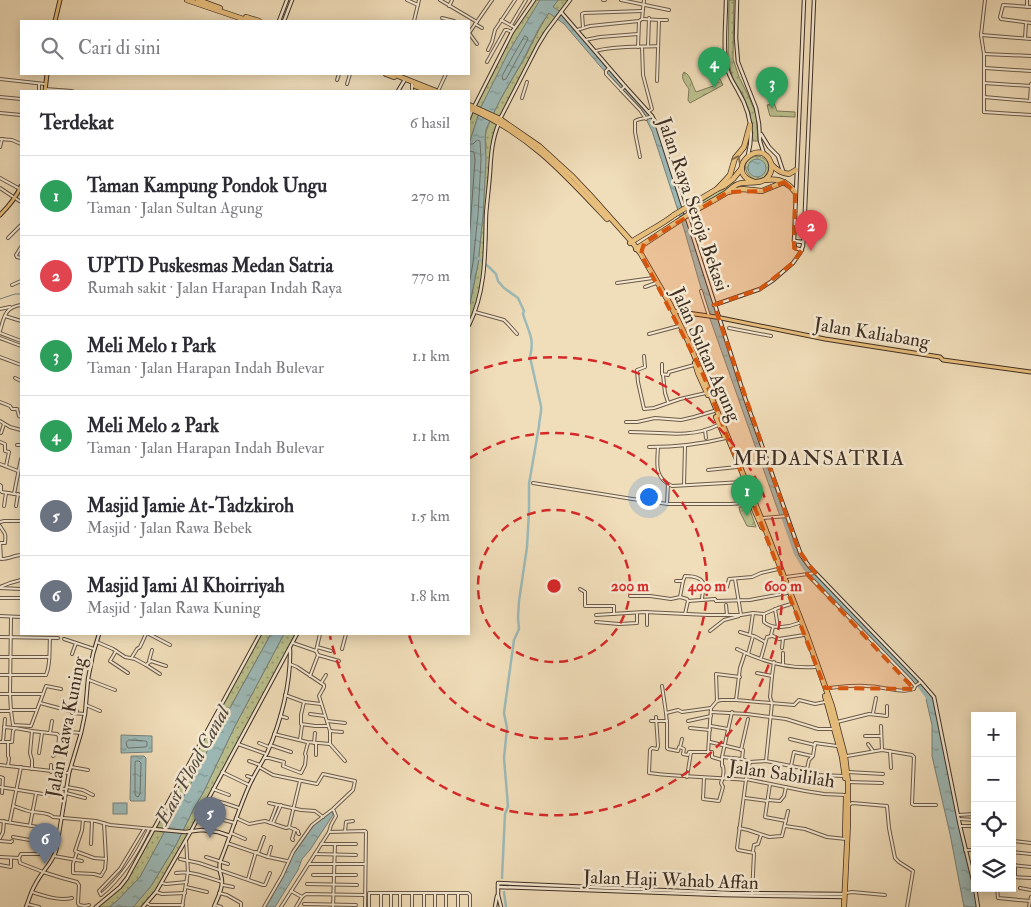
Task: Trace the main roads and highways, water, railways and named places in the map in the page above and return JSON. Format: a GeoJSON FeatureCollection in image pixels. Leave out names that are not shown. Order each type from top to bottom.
{"type":"FeatureCollection","features":[{"type":"Feature","properties":{"kind":"highway"},"geometry":{"type":"LineString","coordinates":[[187,0],[247,19]]}},
{"type":"Feature","properties":{"kind":"highway"},"geometry":{"type":"LineString","coordinates":[[198,0],[247,19]]}},
{"type":"Feature","properties":{"kind":"highway"},"geometry":{"type":"LineString","coordinates":[[389,75],[426,90]]}},
{"type":"Feature","properties":{"kind":"highway"},"geometry":{"type":"LineString","coordinates":[[399,75],[435,90]]}},
{"type":"Feature","properties":{"kind":"highway"},"geometry":{"type":"LineString","coordinates":[[472,108],[498,120]]}},
{"type":"Feature","properties":{"kind":"highway","name":"Jalan Sultan Agung"},"geometry":{"type":"LineString","coordinates":[[498,120],[528,137],[545,151],[572,177],[628,238],[672,310],[698,373],[703,379]]}},
{"type":"Feature","properties":{"kind":"highway","name":"Jalan Sultan Agung"},"geometry":{"type":"LineString","coordinates":[[498,120],[555,164],[631,242]]}},
{"type":"Feature","properties":{"kind":"highway"},"geometry":{"type":"LineString","coordinates":[[717,189],[730,175],[736,158],[744,147],[750,125]]}},
{"type":"Feature","properties":{"kind":"highway"},"geometry":{"type":"LineString","coordinates":[[631,242],[724,186],[742,168],[748,156],[756,153],[764,155],[778,171],[788,174],[796,170]]}},
{"type":"Feature","properties":{"kind":"highway"},"geometry":{"type":"LineString","coordinates":[[763,181],[771,171],[771,162]]}},
{"type":"Feature","properties":{"kind":"highway"},"geometry":{"type":"LineString","coordinates":[[742,168],[746,177],[754,182]]}},
{"type":"Feature","properties":{"kind":"highway"},"geometry":{"type":"LineString","coordinates":[[728,192],[738,184],[772,179],[784,182],[796,192]]}},
{"type":"Feature","properties":{"kind":"highway"},"geometry":{"type":"LineString","coordinates":[[636,249],[692,212],[728,192],[742,189],[762,191],[784,182]]}},
{"type":"Feature","properties":{"kind":"highway"},"geometry":{"type":"LineString","coordinates":[[628,238],[638,237]]}},
{"type":"Feature","properties":{"kind":"highway"},"geometry":{"type":"LineString","coordinates":[[641,254],[643,244]]}},
{"type":"Feature","properties":{"kind":"highway","name":"Jalan Sultan Agung"},"geometry":{"type":"LineString","coordinates":[[636,249],[661,287],[690,345],[719,424],[727,438],[743,482],[753,502]]}},
{"type":"Feature","properties":{"kind":"highway","name":"Jalan Sultan Agung"},"geometry":{"type":"LineString","coordinates":[[707,390],[753,502],[825,688],[836,722],[848,782],[849,805],[842,907]]}},
{"type":"Feature","properties":{"kind":"highway","name":"Jalan Sultan Agung"},"geometry":{"type":"LineString","coordinates":[[779,569],[784,577],[827,702],[843,757]]}},
{"type":"Feature","properties":{"kind":"highway","name":"Jalan Sultan Agung"},"geometry":{"type":"LineString","coordinates":[[846,774],[846,839]]}},
{"type":"Feature","properties":{"kind":"main road"},"geometry":{"type":"LineString","coordinates":[[55,20],[60,0]]}},
{"type":"Feature","properties":{"kind":"main road"},"geometry":{"type":"LineString","coordinates":[[45,90],[47,75]]}},
{"type":"Feature","properties":{"kind":"main road"},"geometry":{"type":"LineString","coordinates":[[0,215],[16,198],[20,188]]}},
{"type":"Feature","properties":{"kind":"main road","name":"Jalan Kaliabang"},"geometry":{"type":"LineString","coordinates":[[672,310],[826,339],[940,357],[943,360],[1031,372]]}},
{"type":"Feature","properties":{"kind":"water"},"geometry":{"type":"Polygon","coordinates":[[[540,0],[558,0],[553,7],[561,12],[652,116],[657,125],[718,318],[787,516],[780,516],[709,316],[684,229],[652,131],[640,110],[564,24],[549,13],[540,26],[486,129],[483,215],[478,264],[470,303],[470,141],[481,107],[508,53],[540,0]]]}},
{"type":"Feature","properties":{"kind":"water"},"geometry":{"type":"Polygon","coordinates":[[[757,159],[763,162],[766,168],[763,174],[757,177],[751,174],[748,168],[751,162],[757,159]]]}},
{"type":"Feature","properties":{"kind":"water"},"geometry":{"type":"Polygon","coordinates":[[[270,635],[283,635],[235,726],[176,845],[151,886],[133,907],[109,907],[140,877],[270,635]]]}},
{"type":"Feature","properties":{"kind":"water"},"geometry":{"type":"Polygon","coordinates":[[[931,693],[934,697],[971,874],[971,892],[975,892],[978,907],[964,907],[932,756],[932,725],[926,699],[931,693]]]}},
{"type":"Feature","properties":{"kind":"water"},"geometry":{"type":"Polygon","coordinates":[[[121,735],[152,736],[152,752],[121,753],[121,735]]]}},
{"type":"Feature","properties":{"kind":"water"},"geometry":{"type":"Polygon","coordinates":[[[131,756],[144,756],[146,758],[145,801],[130,800],[131,756]]]}},
{"type":"Feature","properties":{"kind":"water"},"geometry":{"type":"Polygon","coordinates":[[[113,803],[127,803],[127,814],[113,814],[113,803]]]}},
{"type":"Feature","properties":{"kind":"water"},"geometry":{"type":"Polygon","coordinates":[[[332,811],[333,815],[302,859],[298,870],[275,907],[265,907],[295,850],[310,827],[332,811]]]}},
{"type":"Feature","properties":{"kind":"waterway"},"geometry":{"type":"LineString","coordinates":[[478,258],[496,274],[498,281],[504,288],[518,298],[524,311],[523,314],[532,345],[530,357],[541,409],[529,484],[527,547],[519,601],[519,629],[514,640],[504,713],[507,728],[504,758],[508,806],[505,814],[502,878]]}},
{"type":"Feature","properties":{"kind":"waterway"},"geometry":{"type":"LineString","coordinates":[[0,299],[20,294]]}},
{"type":"Feature","properties":{"kind":"waterway"},"geometry":{"type":"LineString","coordinates":[[782,513],[796,553],[805,568],[919,685],[930,700]]}},
{"type":"Feature","properties":{"kind":"waterway"},"geometry":{"type":"LineString","coordinates":[[504,892],[506,907]]}},
{"type":"Feature","properties":{"kind":"place","name":"Meli Melo 2 Park"},"geometry":{"type":"Point","coordinates":[714,88]}},
{"type":"Feature","properties":{"kind":"place","name":"Meli Melo 1 Park"},"geometry":{"type":"Point","coordinates":[772,108]}},
{"type":"Feature","properties":{"kind":"place","name":"UPTD Puskesmas Medan Satria"},"geometry":{"type":"Point","coordinates":[811,251]}},
{"type":"Feature","properties":{"kind":"place","name":"Taman Kampung Pondok Ungu"},"geometry":{"type":"Point","coordinates":[747,516]}},
{"type":"Feature","properties":{"kind":"place","name":"Masjid Jamie At-Tadzkiroh"},"geometry":{"type":"Point","coordinates":[210,838]}},
{"type":"Feature","properties":{"kind":"place","name":"Masjid Jami Al Khoirriyah"},"geometry":{"type":"Point","coordinates":[45,864]}},
{"type":"Feature","properties":{"kind":"district","name":"MEDANSATRIA"},"geometry":{"type":"Point","coordinates":[819,458]}},
{"type":"Feature","properties":{"kind":"water label","name":"East Flood Canal"},"geometry":{"type":"Point","coordinates":[192,765]}}]}
